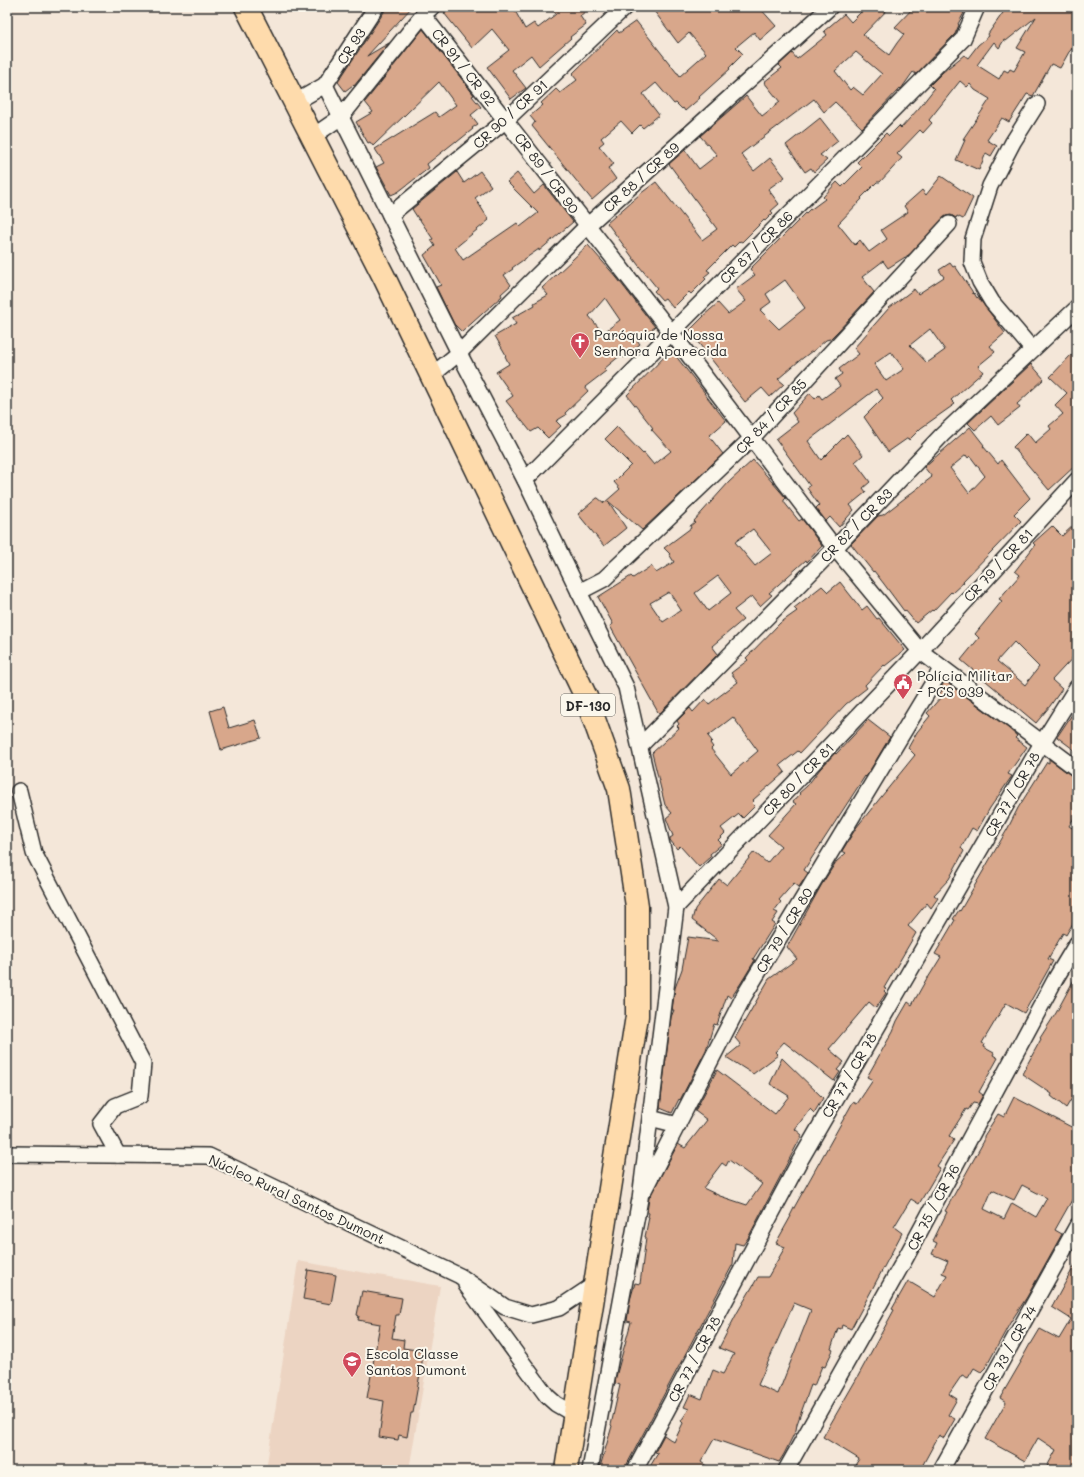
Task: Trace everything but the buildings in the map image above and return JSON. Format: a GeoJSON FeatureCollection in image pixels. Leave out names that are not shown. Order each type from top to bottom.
{"type":"FeatureCollection","features":[{"type":"Feature","properties":{"kind":"main road","name":"DF-130"},"geometry":{"type":"LineString","coordinates":[[246,7],[384,277],[586,697],[619,789],[637,906],[637,1016],[576,1415],[566,1470]]}},
{"type":"Feature","properties":{"kind":"street","name":"CR 93"},"geometry":{"type":"LineString","coordinates":[[325,85],[376,7]]}},
{"type":"Feature","properties":{"kind":"street","name":"CR 90 / CR 91"},"geometry":{"type":"LineString","coordinates":[[390,215],[506,120],[625,7]]}},
{"type":"Feature","properties":{"kind":"street","name":"CR 88 / CR 89"},"geometry":{"type":"LineString","coordinates":[[431,376],[459,353],[587,226],[830,7]]}},
{"type":"Feature","properties":{"kind":"street","name":"CR 87 / CR 86"},"geometry":{"type":"LineString","coordinates":[[525,480],[963,39],[977,7]]}},
{"type":"Feature","properties":{"kind":"street"},"geometry":{"type":"LineString","coordinates":[[312,137],[341,116],[427,11]]}},
{"type":"Feature","properties":{"kind":"street","name":"CR 91 / CR 92"},"geometry":{"type":"LineString","coordinates":[[427,11],[506,120]]}},
{"type":"Feature","properties":{"kind":"street"},"geometry":{"type":"LineString","coordinates":[[294,102],[325,85],[459,353],[525,480],[626,687],[676,906],[640,1199],[590,1470]]}},
{"type":"Feature","properties":{"kind":"street"},"geometry":{"type":"LineString","coordinates":[[1032,349],[992,302],[980,282],[972,262],[973,239],[990,186],[1013,142],[1037,104]]}},
{"type":"Feature","properties":{"kind":"street","name":"CR 89 / CR 90"},"geometry":{"type":"LineString","coordinates":[[506,120],[671,332],[835,548],[920,650],[1077,769]]}},
{"type":"Feature","properties":{"kind":"street","name":"CR 84 / CR 85"},"geometry":{"type":"LineString","coordinates":[[579,592],[604,579],[752,438],[949,224]]}},
{"type":"Feature","properties":{"kind":"street","name":"CR 82 / CR 83"},"geometry":{"type":"LineString","coordinates":[[640,746],[835,548],[942,435],[1077,308]]}},
{"type":"Feature","properties":{"kind":"street","name":"CR 79 / CR 81"},"geometry":{"type":"LineString","coordinates":[[920,650],[1077,480]]}},
{"type":"Feature","properties":{"kind":"street","name":"CR 80 / CR 81"},"geometry":{"type":"LineString","coordinates":[[676,906],[920,650]]}},
{"type":"Feature","properties":{"kind":"street","name":"CR 79 / CR 80"},"geometry":{"type":"LineString","coordinates":[[640,1199],[744,996],[942,668]]}},
{"type":"Feature","properties":{"kind":"street","name":"CR 77 / CR 78"},"geometry":{"type":"LineString","coordinates":[[635,1470],[798,1164],[1042,743],[1077,687]]}},
{"type":"Feature","properties":{"kind":"street"},"geometry":{"type":"LineString","coordinates":[[19,791],[34,853],[143,1063],[140,1096],[115,1106],[101,1124],[118,1155]]}},
{"type":"Feature","properties":{"kind":"street","name":"CR 75 / CR 76"},"geometry":{"type":"LineString","coordinates":[[786,1470],[905,1259],[1056,978],[1077,943]]}},
{"type":"Feature","properties":{"kind":"street"},"geometry":{"type":"LineString","coordinates":[[650,1118],[678,1125]]}},
{"type":"Feature","properties":{"kind":"street","name":"Núcleo Rural Santos Dumont"},"geometry":{"type":"LineString","coordinates":[[7,1154],[209,1156],[460,1276],[505,1307],[531,1315],[559,1308],[595,1284]]}},
{"type":"Feature","properties":{"kind":"street","name":"CR 73 / CR 74"},"geometry":{"type":"LineString","coordinates":[[941,1470],[1077,1226]]}},
{"type":"Feature","properties":{"kind":"street","name":"Núcleo Rural Santos Dumont"},"geometry":{"type":"LineString","coordinates":[[460,1276],[547,1396],[556,1404],[576,1415]]}},
{"type":"Feature","properties":{"kind":"shaded area","name":"Escola Classe Santos Dumont"},"geometry":{"type":"Polygon","coordinates":[[[298,1261],[440,1286],[409,1470],[266,1470],[298,1261]]]}},
{"type":"Feature","properties":{"kind":"place","name":"Paróquia de Nossa Senhora Aparecida"},"geometry":{"type":"Point","coordinates":[580,359]}},
{"type":"Feature","properties":{"kind":"place","name":"Polícia Militar - PCS 039"},"geometry":{"type":"Point","coordinates":[903,700]}},
{"type":"Feature","properties":{"kind":"place","name":"Escola Classe Santos Dumont"},"geometry":{"type":"Point","coordinates":[352,1378]}}]}
